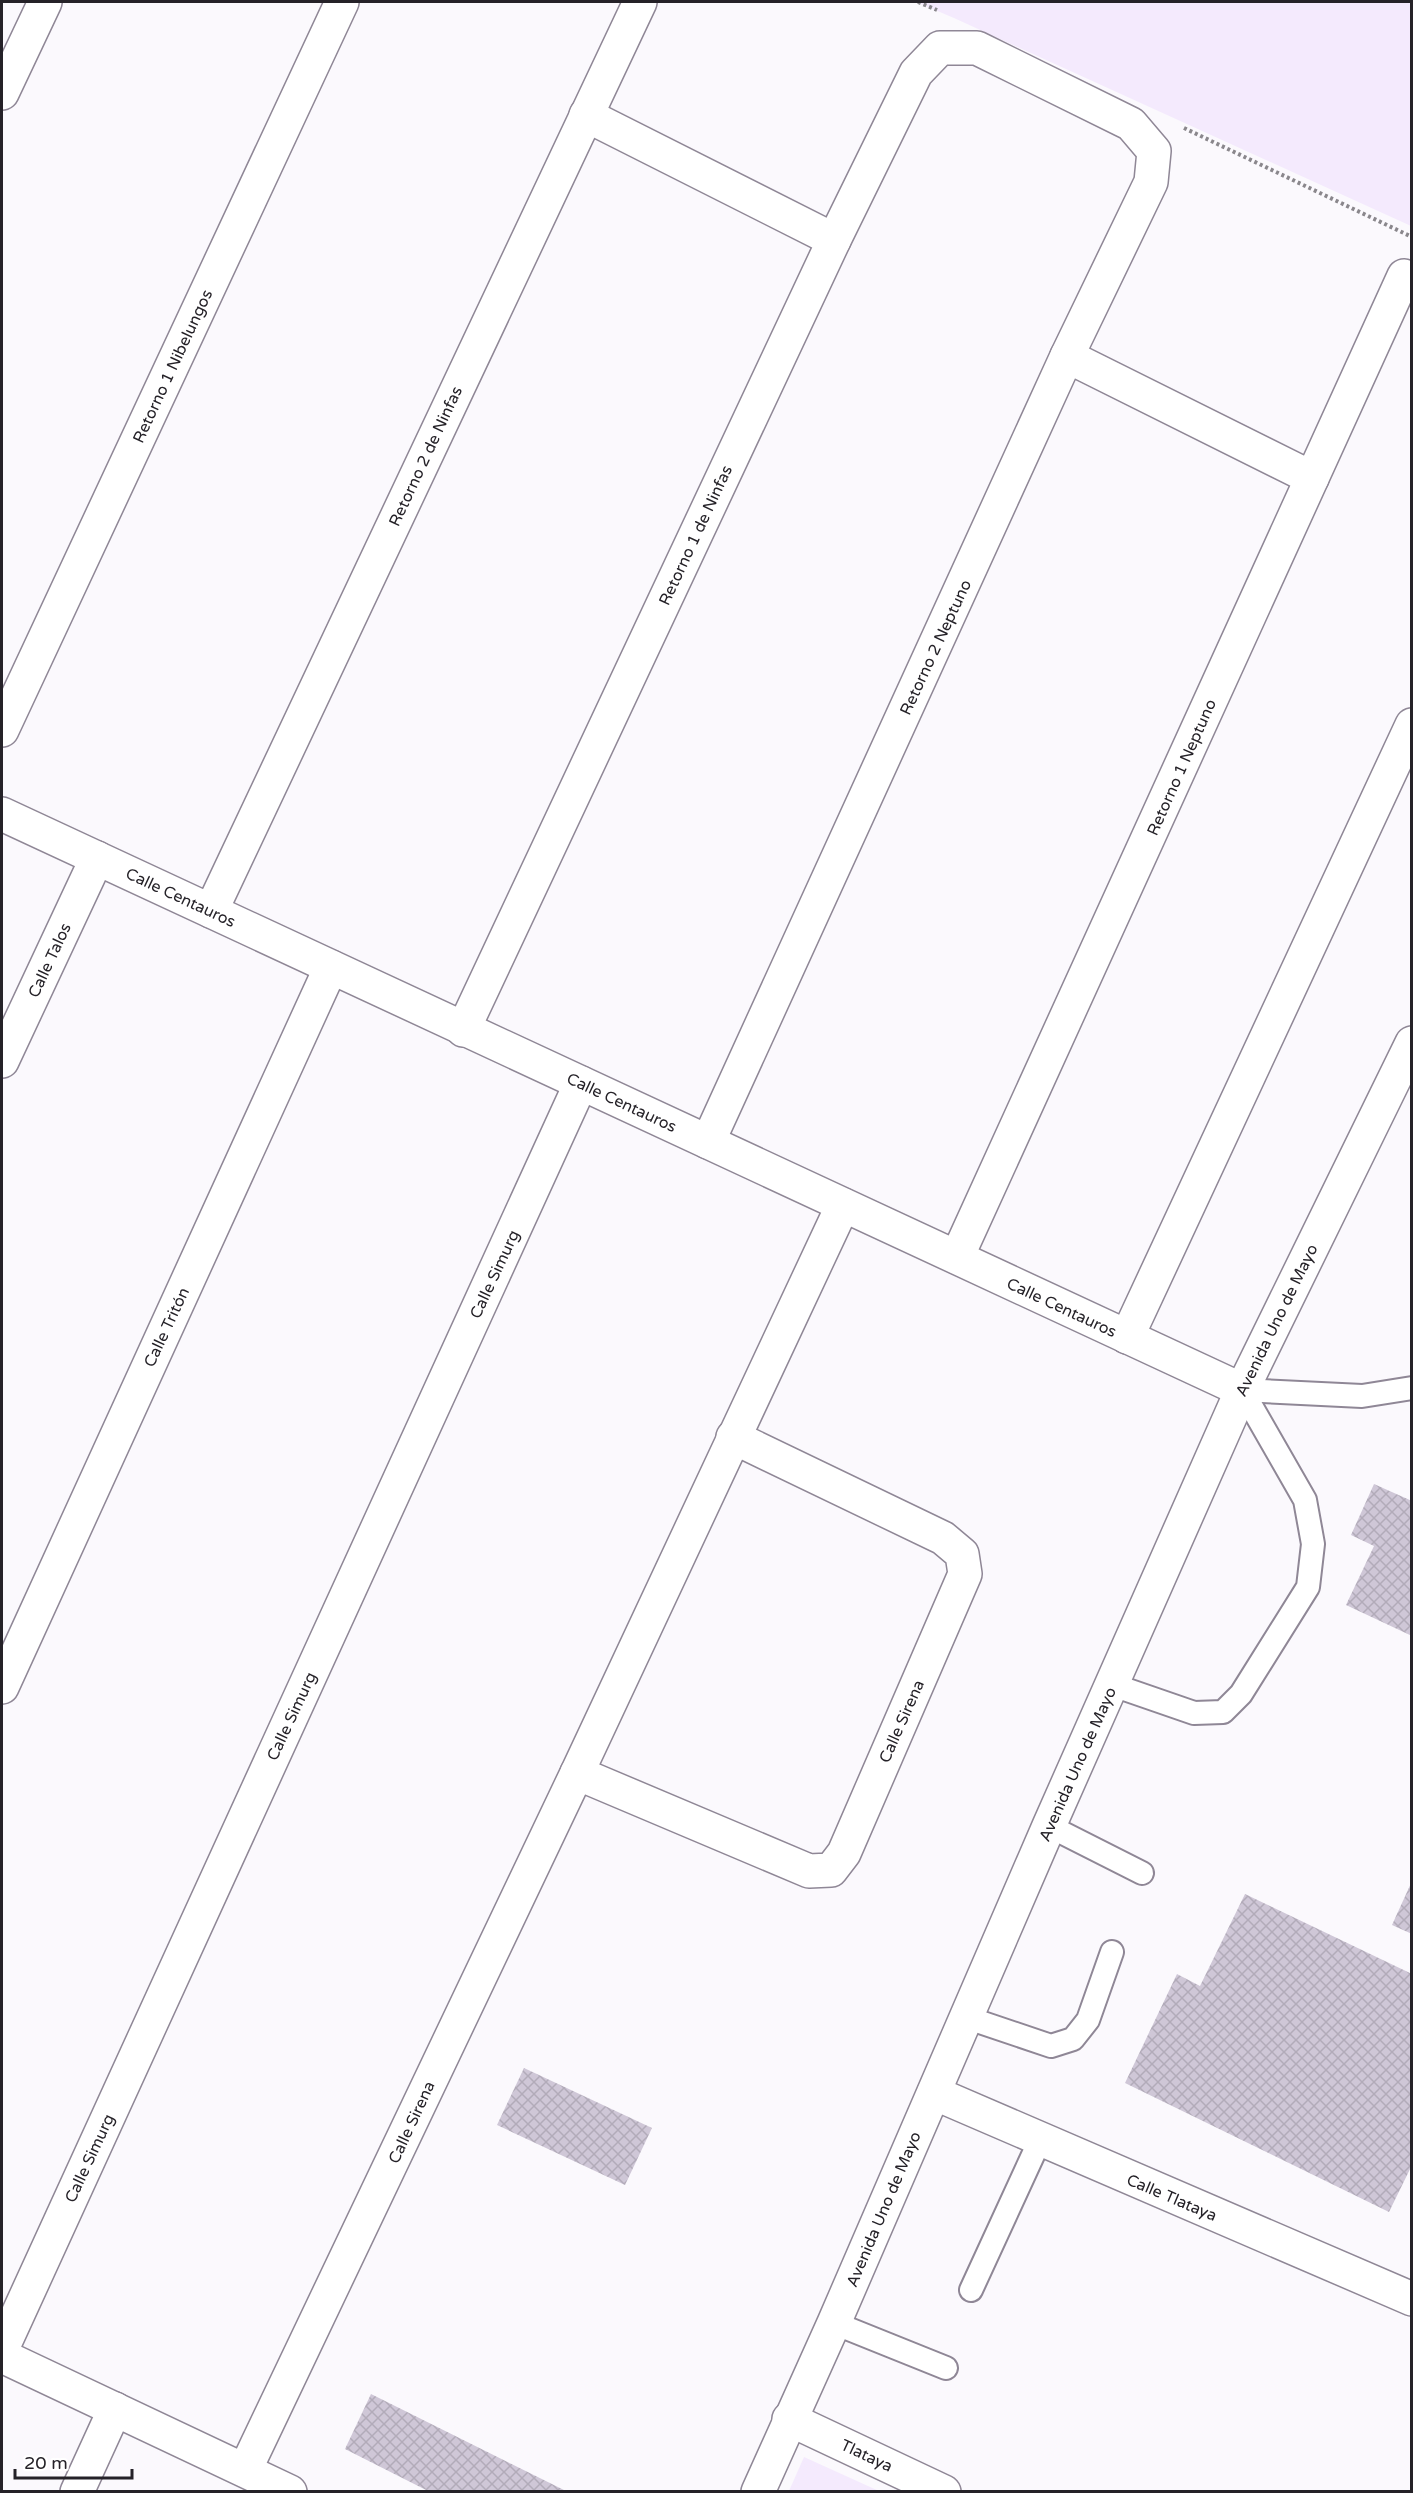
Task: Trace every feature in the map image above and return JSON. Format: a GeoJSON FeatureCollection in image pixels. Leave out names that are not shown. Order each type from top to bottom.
{"type":"FeatureCollection","features":[{"type":"Feature","properties":{"kind":"street"},"geometry":{"type":"LineString","coordinates":[[2,93],[45,2]]}},
{"type":"Feature","properties":{"kind":"street","name":"Retorno 1 Nibelungos"},"geometry":{"type":"LineString","coordinates":[[2,730],[342,2]]}},
{"type":"Feature","properties":{"kind":"street","name":"Retorno 2 de Ninfas"},"geometry":{"type":"LineString","coordinates":[[211,911],[640,2]]}},
{"type":"Feature","properties":{"kind":"street","name":"Retorno 1 de Ninfas"},"geometry":{"type":"LineString","coordinates":[[463,1030],[834,240],[916,73],[940,48],[977,48],[1131,124],[1154,151]]}},
{"type":"Feature","properties":{"kind":"street"},"geometry":{"type":"LineString","coordinates":[[586,115],[834,240]]}},
{"type":"Feature","properties":{"kind":"street","name":"Retorno 2 Neptuno"},"geometry":{"type":"LineString","coordinates":[[708,1142],[1068,356],[1151,182],[1154,151]]}},
{"type":"Feature","properties":{"kind":"street","name":"Retorno 1 Neptuno"},"geometry":{"type":"LineString","coordinates":[[957,1257],[1404,276]]}},
{"type":"Feature","properties":{"kind":"street"},"geometry":{"type":"LineString","coordinates":[[1068,356],[1312,478]]}},
{"type":"Feature","properties":{"kind":"street"},"geometry":{"type":"LineString","coordinates":[[1127,1337],[1412,725]]}},
{"type":"Feature","properties":{"kind":"street","name":"Calle Centauros"},"geometry":{"type":"LineString","coordinates":[[2,814],[1242,1390]]}},
{"type":"Feature","properties":{"kind":"street","name":"Calle Talos"},"geometry":{"type":"LineString","coordinates":[[2,1061],[97,858]]}},
{"type":"Feature","properties":{"kind":"street","name":"Calle Tritón"},"geometry":{"type":"LineString","coordinates":[[2,1688],[331,967]]}},
{"type":"Feature","properties":{"kind":"street","name":"Avenida Uno de Mayo"},"geometry":{"type":"LineString","coordinates":[[758,2492],[834,2323],[1048,1826],[1113,1685],[1242,1390],[1412,1043]]}},
{"type":"Feature","properties":{"kind":"street","name":"Calle Simurg"},"geometry":{"type":"LineString","coordinates":[[2,2349],[581,1083]]}},
{"type":"Feature","properties":{"kind":"street","name":"Calle Sirena"},"geometry":{"type":"LineString","coordinates":[[245,2470],[578,1773],[843,1205]]}},
{"type":"Feature","properties":{"kind":"street","name":"Calle Sirena"},"geometry":{"type":"LineString","coordinates":[[578,1773],[809,1871],[831,1870],[844,1853],[965,1574],[962,1554],[943,1538],[733,1437]]}},
{"type":"Feature","properties":{"kind":"street","name":"Calle Tlataya"},"geometry":{"type":"LineString","coordinates":[[934,2093],[1412,2299]]}},
{"type":"Feature","properties":{"kind":"street"},"geometry":{"type":"LineString","coordinates":[[2,2356],[290,2492]]}},
{"type":"Feature","properties":{"kind":"street"},"geometry":{"type":"LineString","coordinates":[[76,2492],[115,2409]]}},
{"type":"Feature","properties":{"kind":"street","name":"Tlataya"},"geometry":{"type":"LineString","coordinates":[[789,2419],[944,2492]]}},
{"type":"Feature","properties":{"kind":"lane"},"geometry":{"type":"LineString","coordinates":[[1242,1390],[1362,1396],[1412,1388]]}},
{"type":"Feature","properties":{"kind":"lane"},"geometry":{"type":"LineString","coordinates":[[1113,1685],[1194,1713],[1223,1712],[1241,1694],[1308,1587],[1313,1544],[1305,1500],[1242,1390]]}},
{"type":"Feature","properties":{"kind":"lane"},"geometry":{"type":"LineString","coordinates":[[1048,1826],[1142,1874]]}},
{"type":"Feature","properties":{"kind":"lane"},"geometry":{"type":"LineString","coordinates":[[966,2017],[1051,2046],[1073,2039],[1088,2020],[1112,1952]]}},
{"type":"Feature","properties":{"kind":"lane"},"geometry":{"type":"LineString","coordinates":[[972,2290],[1040,2140]]}},
{"type":"Feature","properties":{"kind":"lane"},"geometry":{"type":"LineString","coordinates":[[834,2323],[946,2368]]}},
{"type":"Feature","properties":{"kind":"shaded area"},"geometry":{"type":"Polygon","coordinates":[[[916,2],[1411,2],[1411,226],[954,18],[916,2]]]}},
{"type":"Feature","properties":{"kind":"shaded area"},"geometry":{"type":"Polygon","coordinates":[[[804,2457],[879,2491],[789,2491],[804,2457]]]}},
{"type":"Feature","properties":{"kind":"building"},"geometry":{"type":"Polygon","coordinates":[[[1374,1484],[1412,1501],[1412,1636],[1346,1605],[1374,1546],[1351,1535],[1374,1484]]]}},
{"type":"Feature","properties":{"kind":"building"},"geometry":{"type":"Polygon","coordinates":[[[1412,1881],[1412,1934],[1392,1925],[1412,1881]]]}},
{"type":"Feature","properties":{"kind":"building"},"geometry":{"type":"Polygon","coordinates":[[[1245,1894],[1412,1974],[1412,2165],[1389,2212],[1125,2083],[1177,1974],[1200,1986],[1245,1894]]]}},
{"type":"Feature","properties":{"kind":"building"},"geometry":{"type":"Polygon","coordinates":[[[524,2068],[652,2128],[625,2185],[497,2125],[524,2068]]]}},
{"type":"Feature","properties":{"kind":"building"},"geometry":{"type":"Polygon","coordinates":[[[371,2394],[568,2492],[430,2492],[345,2449],[371,2394]]]}}]}
